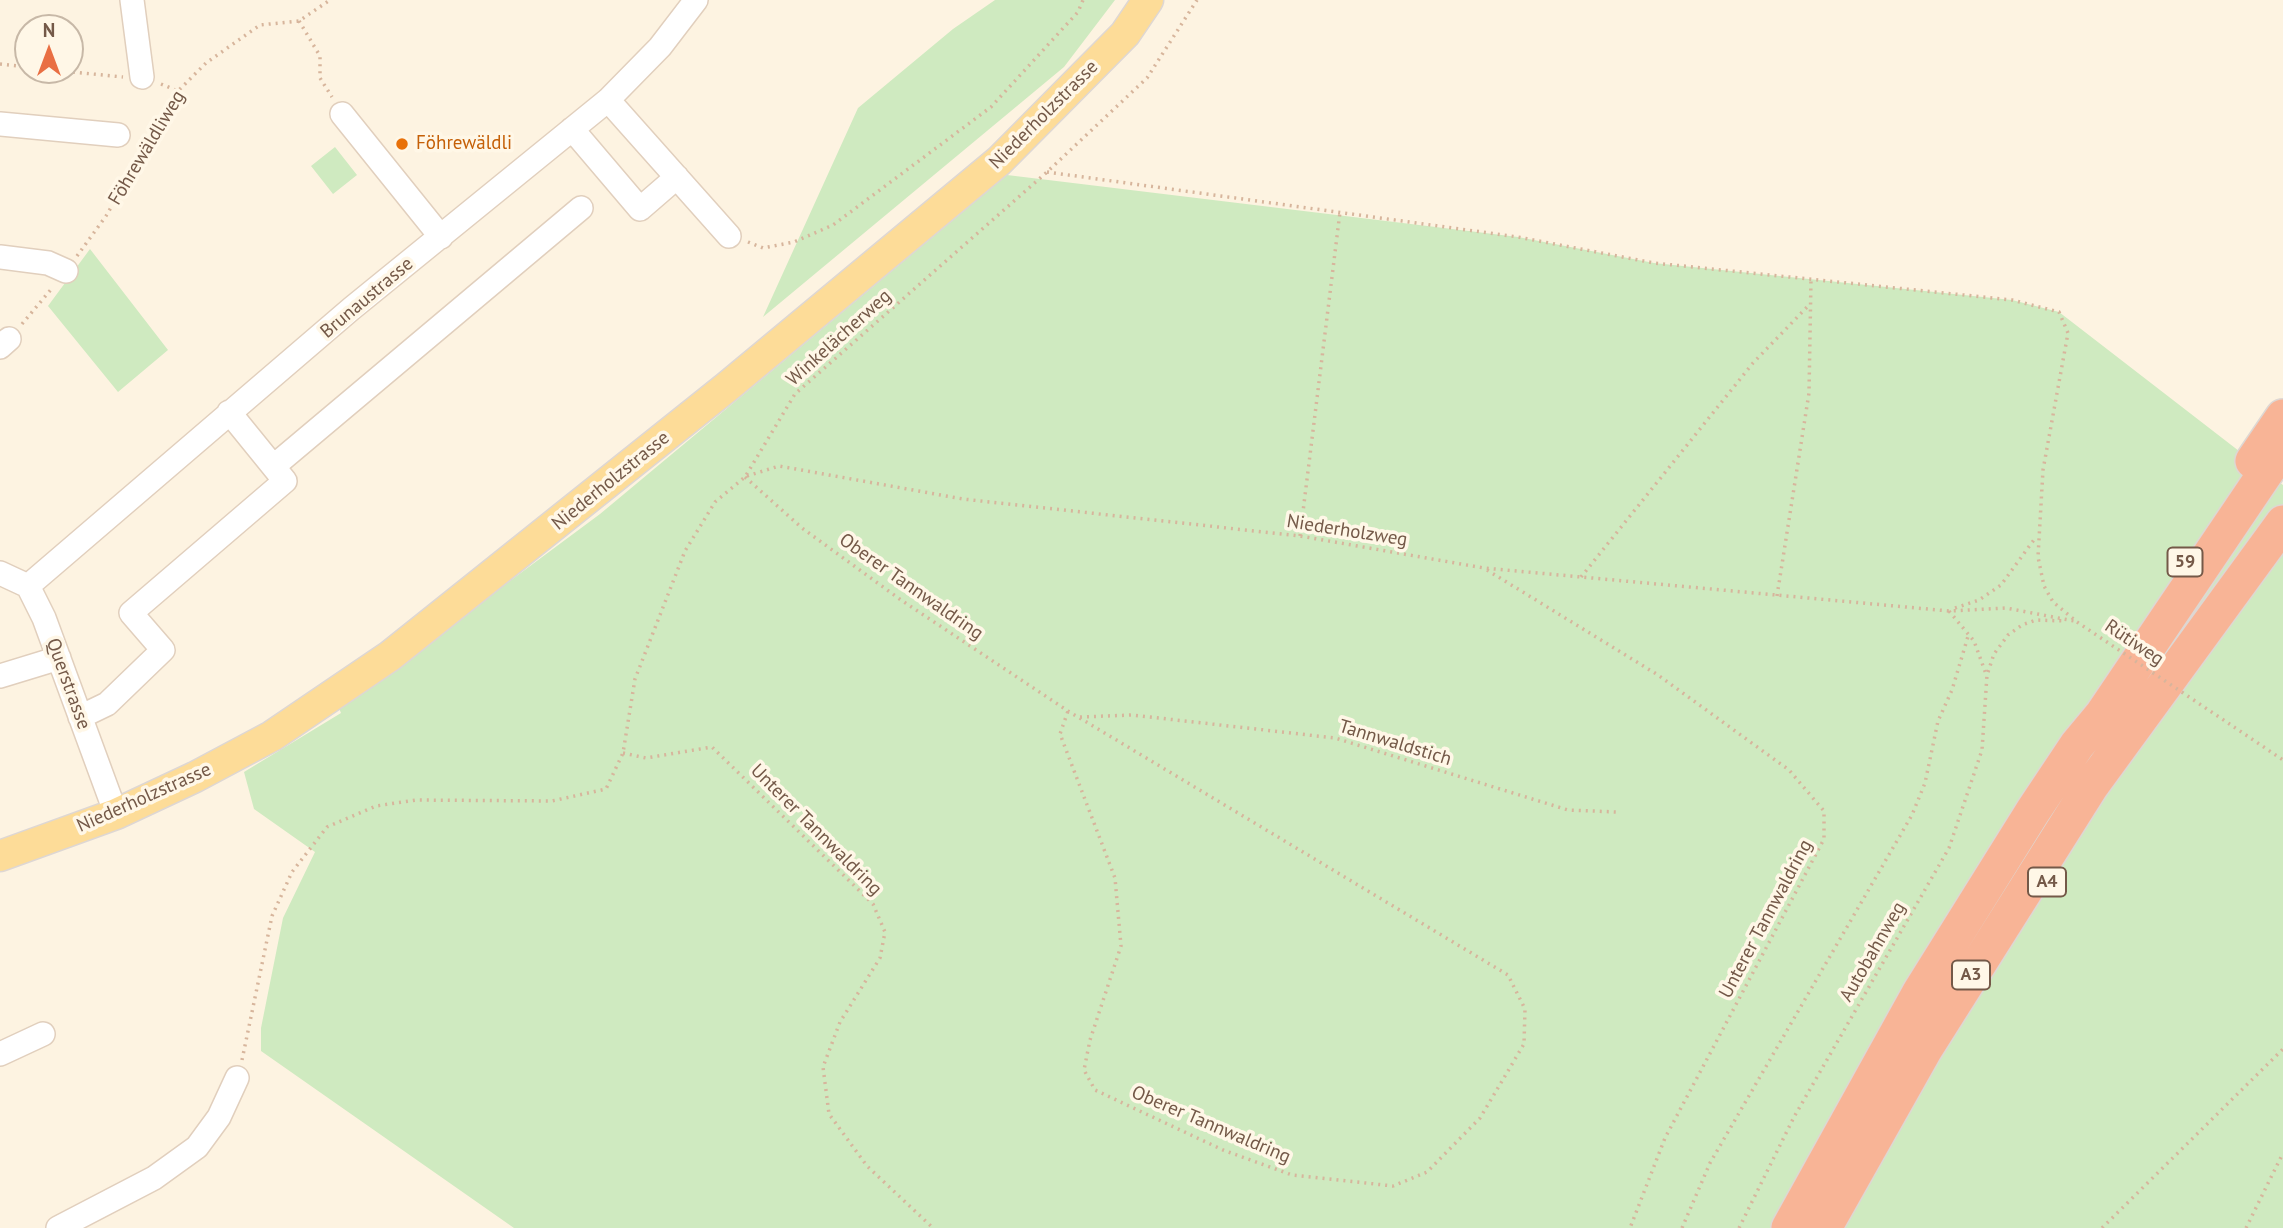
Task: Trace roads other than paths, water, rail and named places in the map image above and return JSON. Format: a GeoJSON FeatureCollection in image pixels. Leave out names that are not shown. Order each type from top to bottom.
{"type":"FeatureCollection","features":[{"type":"Feature","properties":{"kind":"highway","name":"59"},"geometry":{"type":"LineString","coordinates":[[2077,745],[2088,708],[2283,417]]}},
{"type":"Feature","properties":{"kind":"highway"},"geometry":{"type":"LineString","coordinates":[[2077,745],[2102,715],[2283,447]]}},
{"type":"Feature","properties":{"kind":"highway","name":"A3"},"geometry":{"type":"LineString","coordinates":[[1824,1228],[1925,1049],[2091,786],[2283,523]]}},
{"type":"Feature","properties":{"kind":"highway","name":"A4"},"geometry":{"type":"LineString","coordinates":[[1841,1228],[1938,1054],[2017,926],[2105,794],[2185,682],[2283,556]]}},
{"type":"Feature","properties":{"kind":"highway","name":"A3"},"geometry":{"type":"LineString","coordinates":[[1789,1228],[1920,992],[2077,745]]}},
{"type":"Feature","properties":{"kind":"main road","name":"Niederholzstrasse"},"geometry":{"type":"LineString","coordinates":[[0,856],[116,814],[166,792],[272,736],[390,656],[503,569],[862,277],[999,161],[1125,34],[1148,0]]}},
{"type":"Feature","properties":{"kind":"street"},"geometry":{"type":"LineString","coordinates":[[132,0],[142,77]]}},
{"type":"Feature","properties":{"kind":"street","name":"Brunaustrasse"},"geometry":{"type":"LineString","coordinates":[[28,586],[229,412],[608,100],[660,47],[696,0]]}},
{"type":"Feature","properties":{"kind":"street"},"geometry":{"type":"LineString","coordinates":[[608,100],[729,236]]}},
{"type":"Feature","properties":{"kind":"street"},"geometry":{"type":"LineString","coordinates":[[342,114],[441,236]]}},
{"type":"Feature","properties":{"kind":"street"},"geometry":{"type":"LineString","coordinates":[[0,124],[118,135]]}},
{"type":"Feature","properties":{"kind":"street"},"geometry":{"type":"LineString","coordinates":[[572,129],[640,209],[677,177]]}},
{"type":"Feature","properties":{"kind":"street"},"geometry":{"type":"LineString","coordinates":[[274,466],[581,208]]}},
{"type":"Feature","properties":{"kind":"street"},"geometry":{"type":"LineString","coordinates":[[0,257],[48,263],[66,271]]}},
{"type":"Feature","properties":{"kind":"street"},"geometry":{"type":"LineString","coordinates":[[80,717],[107,704],[163,650],[131,613],[285,481],[229,412]]}},
{"type":"Feature","properties":{"kind":"street"},"geometry":{"type":"LineString","coordinates":[[0,573],[28,586]]}},
{"type":"Feature","properties":{"kind":"street","name":"Querstrasse"},"geometry":{"type":"LineString","coordinates":[[28,586],[44,618],[116,814]]}},
{"type":"Feature","properties":{"kind":"street"},"geometry":{"type":"LineString","coordinates":[[0,676],[59,658]]}},
{"type":"Feature","properties":{"kind":"street"},"geometry":{"type":"LineString","coordinates":[[0,1054],[43,1034]]}},
{"type":"Feature","properties":{"kind":"street"},"geometry":{"type":"LineString","coordinates":[[58,1228],[154,1178],[197,1147],[219,1117],[237,1078]]}},
{"type":"Feature","properties":{"kind":"place","name":"Föhrewäldli"},"geometry":{"type":"Point","coordinates":[402,144]}}]}
